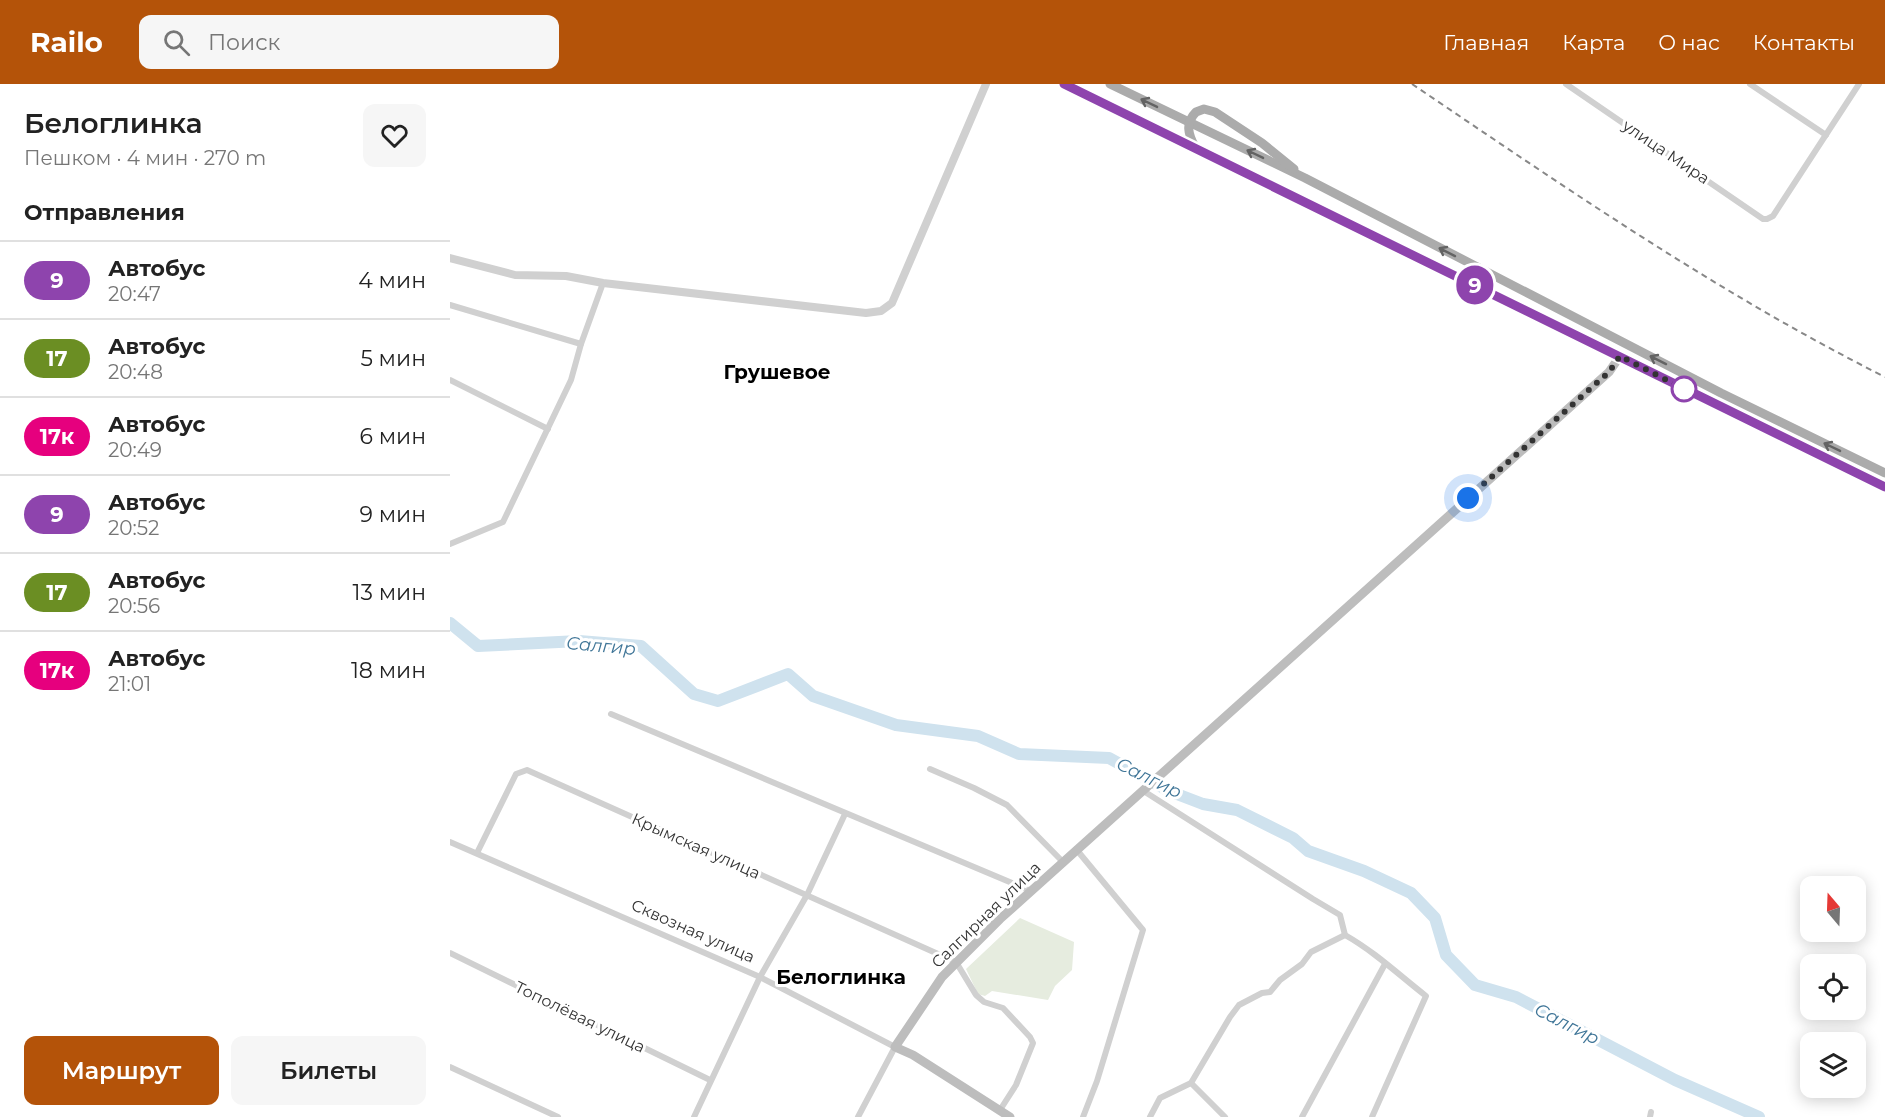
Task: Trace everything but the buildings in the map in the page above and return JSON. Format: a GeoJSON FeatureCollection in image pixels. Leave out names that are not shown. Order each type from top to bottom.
{"type":"FeatureCollection","features":[{"type":"Feature","properties":{"kind":"main road"},"geometry":{"type":"LineString","coordinates":[[1064,84],[1885,487]]}},
{"type":"Feature","properties":{"kind":"main road"},"geometry":{"type":"LineString","coordinates":[[1110,84],[1171,113],[1190,119],[1721,393],[1885,473]]}},
{"type":"Feature","properties":{"kind":"main road"},"geometry":{"type":"LineString","coordinates":[[1190,119],[1204,109],[1215,112],[1263,143],[1305,178]]}},
{"type":"Feature","properties":{"kind":"main road"},"geometry":{"type":"LineString","coordinates":[[1190,119],[1189,135],[1195,147]]}},
{"type":"Feature","properties":{"kind":"main road","name":"Салгирная улица"},"geometry":{"type":"LineString","coordinates":[[895,1047],[942,977],[957,962],[1076,849],[1609,372],[1620,356]]}},
{"type":"Feature","properties":{"kind":"main road","name":"Сквозная улица"},"geometry":{"type":"LineString","coordinates":[[895,1047],[913,1054],[1010,1117]]}},
{"type":"Feature","properties":{"kind":"street"},"geometry":{"type":"LineString","coordinates":[[450,258],[515,275],[566,276],[603,283],[866,313],[881,311],[892,303],[986,84]]}},
{"type":"Feature","properties":{"kind":"street","name":"улица Мира"},"geometry":{"type":"LineString","coordinates":[[1566,84],[1763,219],[1773,216],[1826,135]]}},
{"type":"Feature","properties":{"kind":"street"},"geometry":{"type":"LineString","coordinates":[[1750,84],[1826,135],[1859,84]]}},
{"type":"Feature","properties":{"kind":"street"},"geometry":{"type":"LineString","coordinates":[[450,544],[503,522],[572,380],[581,344],[603,283]]}},
{"type":"Feature","properties":{"kind":"street"},"geometry":{"type":"LineString","coordinates":[[450,305],[581,344]]}},
{"type":"Feature","properties":{"kind":"street"},"geometry":{"type":"LineString","coordinates":[[450,380],[548,429]]}},
{"type":"Feature","properties":{"kind":"street"},"geometry":{"type":"LineString","coordinates":[[611,714],[1032,891]]}},
{"type":"Feature","properties":{"kind":"street"},"geometry":{"type":"LineString","coordinates":[[930,769],[1007,805],[1063,862]]}},
{"type":"Feature","properties":{"kind":"street","name":"Крымская улица"},"geometry":{"type":"LineString","coordinates":[[477,854],[516,774],[527,770],[957,962]]}},
{"type":"Feature","properties":{"kind":"street"},"geometry":{"type":"LineString","coordinates":[[1143,789],[1340,915],[1345,935],[1367,947],[1426,996],[1372,1117]]}},
{"type":"Feature","properties":{"kind":"street"},"geometry":{"type":"LineString","coordinates":[[694,1117],[760,977],[807,895],[845,814]]}},
{"type":"Feature","properties":{"kind":"street","name":"Сквозная улица"},"geometry":{"type":"LineString","coordinates":[[450,842],[760,977],[895,1047]]}},
{"type":"Feature","properties":{"kind":"street"},"geometry":{"type":"LineString","coordinates":[[1076,849],[1143,930],[1097,1081],[1083,1117]]}},
{"type":"Feature","properties":{"kind":"street"},"geometry":{"type":"LineString","coordinates":[[1150,1117],[1160,1098],[1191,1083],[1239,1005],[1262,993],[1270,992],[1280,980],[1302,964],[1311,952],[1345,935]]}},
{"type":"Feature","properties":{"kind":"street","name":"Тополёвая улица"},"geometry":{"type":"LineString","coordinates":[[450,953],[710,1080]]}},
{"type":"Feature","properties":{"kind":"street"},"geometry":{"type":"LineString","coordinates":[[957,962],[976,995],[984,1002],[1003,1008],[1033,1043],[1016,1085],[1000,1110]]}},
{"type":"Feature","properties":{"kind":"street"},"geometry":{"type":"LineString","coordinates":[[1302,1117],[1385,964]]}},
{"type":"Feature","properties":{"kind":"street","name":"Салгирная улица"},"geometry":{"type":"LineString","coordinates":[[858,1117],[895,1047]]}},
{"type":"Feature","properties":{"kind":"street"},"geometry":{"type":"LineString","coordinates":[[450,1067],[558,1117]]}},
{"type":"Feature","properties":{"kind":"street"},"geometry":{"type":"LineString","coordinates":[[1191,1083],[1225,1117]]}},
{"type":"Feature","properties":{"kind":"shaded area"},"geometry":{"type":"Polygon","coordinates":[[[1020,918],[1074,942],[1072,970],[1055,986],[1048,1000],[992,991],[985,996],[978,994],[966,969],[1020,918]]]}},
{"type":"Feature","properties":{"kind":"waterway","name":"Салгир"},"geometry":{"type":"LineString","coordinates":[[450,623],[478,646],[579,641],[641,646],[694,694],[718,701],[788,674],[813,696],[896,725],[978,736],[1019,754],[1109,758],[1169,791],[1203,804],[1237,810],[1293,838],[1308,851],[1364,871],[1411,893],[1435,918],[1446,955],[1475,985],[1516,997],[1675,1080],[1759,1117]]}},
{"type":"Feature","properties":{"kind":"railway"},"geometry":{"type":"LineString","coordinates":[[1412,84],[1585,200],[1703,275],[1823,345],[1885,377]]}},
{"type":"Feature","properties":{"kind":"bus line","name":"9"},"geometry":{"type":"LineString","coordinates":[[1064,84],[1885,487]]}},
{"type":"Feature","properties":{"kind":"district","name":"Грушевое"},"geometry":{"type":"Point","coordinates":[777,372]}},
{"type":"Feature","properties":{"kind":"district","name":"Белоглинка"},"geometry":{"type":"Point","coordinates":[841,977]}},
{"type":"Feature","properties":{"kind":"route"},"geometry":{"type":"LineString","coordinates":[[1468,498],[1609,372],[1620,356],[1684,389]]}}]}
